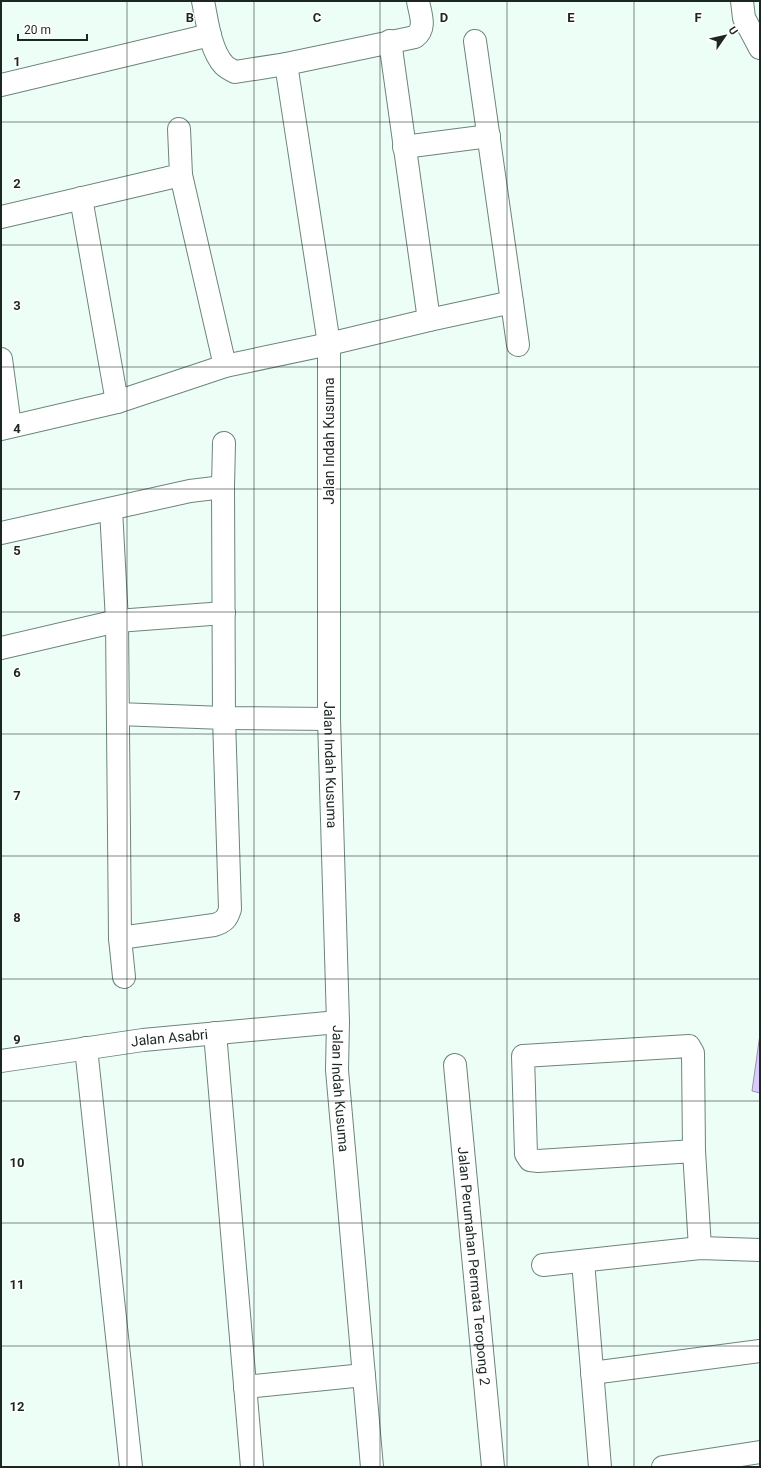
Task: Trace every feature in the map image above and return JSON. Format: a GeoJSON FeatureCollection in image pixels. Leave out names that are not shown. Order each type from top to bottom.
{"type":"FeatureCollection","features":[{"type":"Feature","properties":{"kind":"street"},"geometry":{"type":"LineString","coordinates":[[203,1],[210,36],[218,56],[224,66],[235,72],[286,64],[390,41],[415,37],[420,33],[423,27],[418,1]]}},
{"type":"Feature","properties":{"kind":"street"},"geometry":{"type":"LineString","coordinates":[[742,1],[744,18],[760,48]]}},
{"type":"Feature","properties":{"kind":"street"},"geometry":{"type":"LineString","coordinates":[[1,85],[210,36]]}},
{"type":"Feature","properties":{"kind":"street"},"geometry":{"type":"LineString","coordinates":[[390,41],[429,320]]}},
{"type":"Feature","properties":{"kind":"street"},"geometry":{"type":"LineString","coordinates":[[475,41],[518,345]]}},
{"type":"Feature","properties":{"kind":"street","name":"Jalan Indah Kusuma"},"geometry":{"type":"LineString","coordinates":[[286,64],[329,344],[329,719],[338,1022],[337,1070],[372,1467]]}},
{"type":"Feature","properties":{"kind":"street"},"geometry":{"type":"LineString","coordinates":[[179,129],[181,175],[225,366]]}},
{"type":"Feature","properties":{"kind":"street"},"geometry":{"type":"LineString","coordinates":[[404,147],[489,136]]}},
{"type":"Feature","properties":{"kind":"street"},"geometry":{"type":"LineString","coordinates":[[1,217],[181,175]]}},
{"type":"Feature","properties":{"kind":"street"},"geometry":{"type":"LineString","coordinates":[[81,198],[117,402]]}},
{"type":"Feature","properties":{"kind":"street"},"geometry":{"type":"LineString","coordinates":[[1,359],[5,427],[117,402],[225,366],[512,302]]}},
{"type":"Feature","properties":{"kind":"street"},"geometry":{"type":"LineString","coordinates":[[120,938],[214,925],[223,922],[228,917],[230,909],[224,718],[224,443]]}},
{"type":"Feature","properties":{"kind":"street"},"geometry":{"type":"LineString","coordinates":[[1,533],[190,491],[223,487]]}},
{"type":"Feature","properties":{"kind":"street"},"geometry":{"type":"LineString","coordinates":[[111,509],[117,622],[120,938],[124,976]]}},
{"type":"Feature","properties":{"kind":"street"},"geometry":{"type":"LineString","coordinates":[[1,648],[117,622],[224,613]]}},
{"type":"Feature","properties":{"kind":"street"},"geometry":{"type":"LineString","coordinates":[[118,714],[224,718],[329,719]]}},
{"type":"Feature","properties":{"kind":"street","name":"Jalan Asabri"},"geometry":{"type":"LineString","coordinates":[[1,1061],[144,1040],[338,1022]]}},
{"type":"Feature","properties":{"kind":"street"},"geometry":{"type":"LineString","coordinates":[[215,1033],[252,1467]]}},
{"type":"Feature","properties":{"kind":"street"},"geometry":{"type":"LineString","coordinates":[[694,1151],[538,1162],[530,1160],[526,1154],[523,1056],[689,1046],[693,1053],[694,1151],[700,1248]]}},
{"type":"Feature","properties":{"kind":"street"},"geometry":{"type":"LineString","coordinates":[[86,1048],[131,1467]]}},
{"type":"Feature","properties":{"kind":"street","name":"Jalan Perumahan Permata Teropong 2"},"geometry":{"type":"LineString","coordinates":[[455,1065],[493,1467]]}},
{"type":"Feature","properties":{"kind":"street"},"geometry":{"type":"LineString","coordinates":[[543,1265],[700,1248],[760,1250]]}},
{"type":"Feature","properties":{"kind":"street"},"geometry":{"type":"LineString","coordinates":[[583,1261],[600,1467]]}},
{"type":"Feature","properties":{"kind":"street"},"geometry":{"type":"LineString","coordinates":[[592,1374],[760,1351]]}},
{"type":"Feature","properties":{"kind":"street"},"geometry":{"type":"LineString","coordinates":[[245,1387],[364,1375]]}},
{"type":"Feature","properties":{"kind":"street"},"geometry":{"type":"LineString","coordinates":[[663,1467],[760,1452]]}},
{"type":"Feature","properties":{"kind":"building"},"geometry":{"type":"Polygon","coordinates":[[[760,1034],[760,1093],[752,1091],[760,1034]]]}}]}
